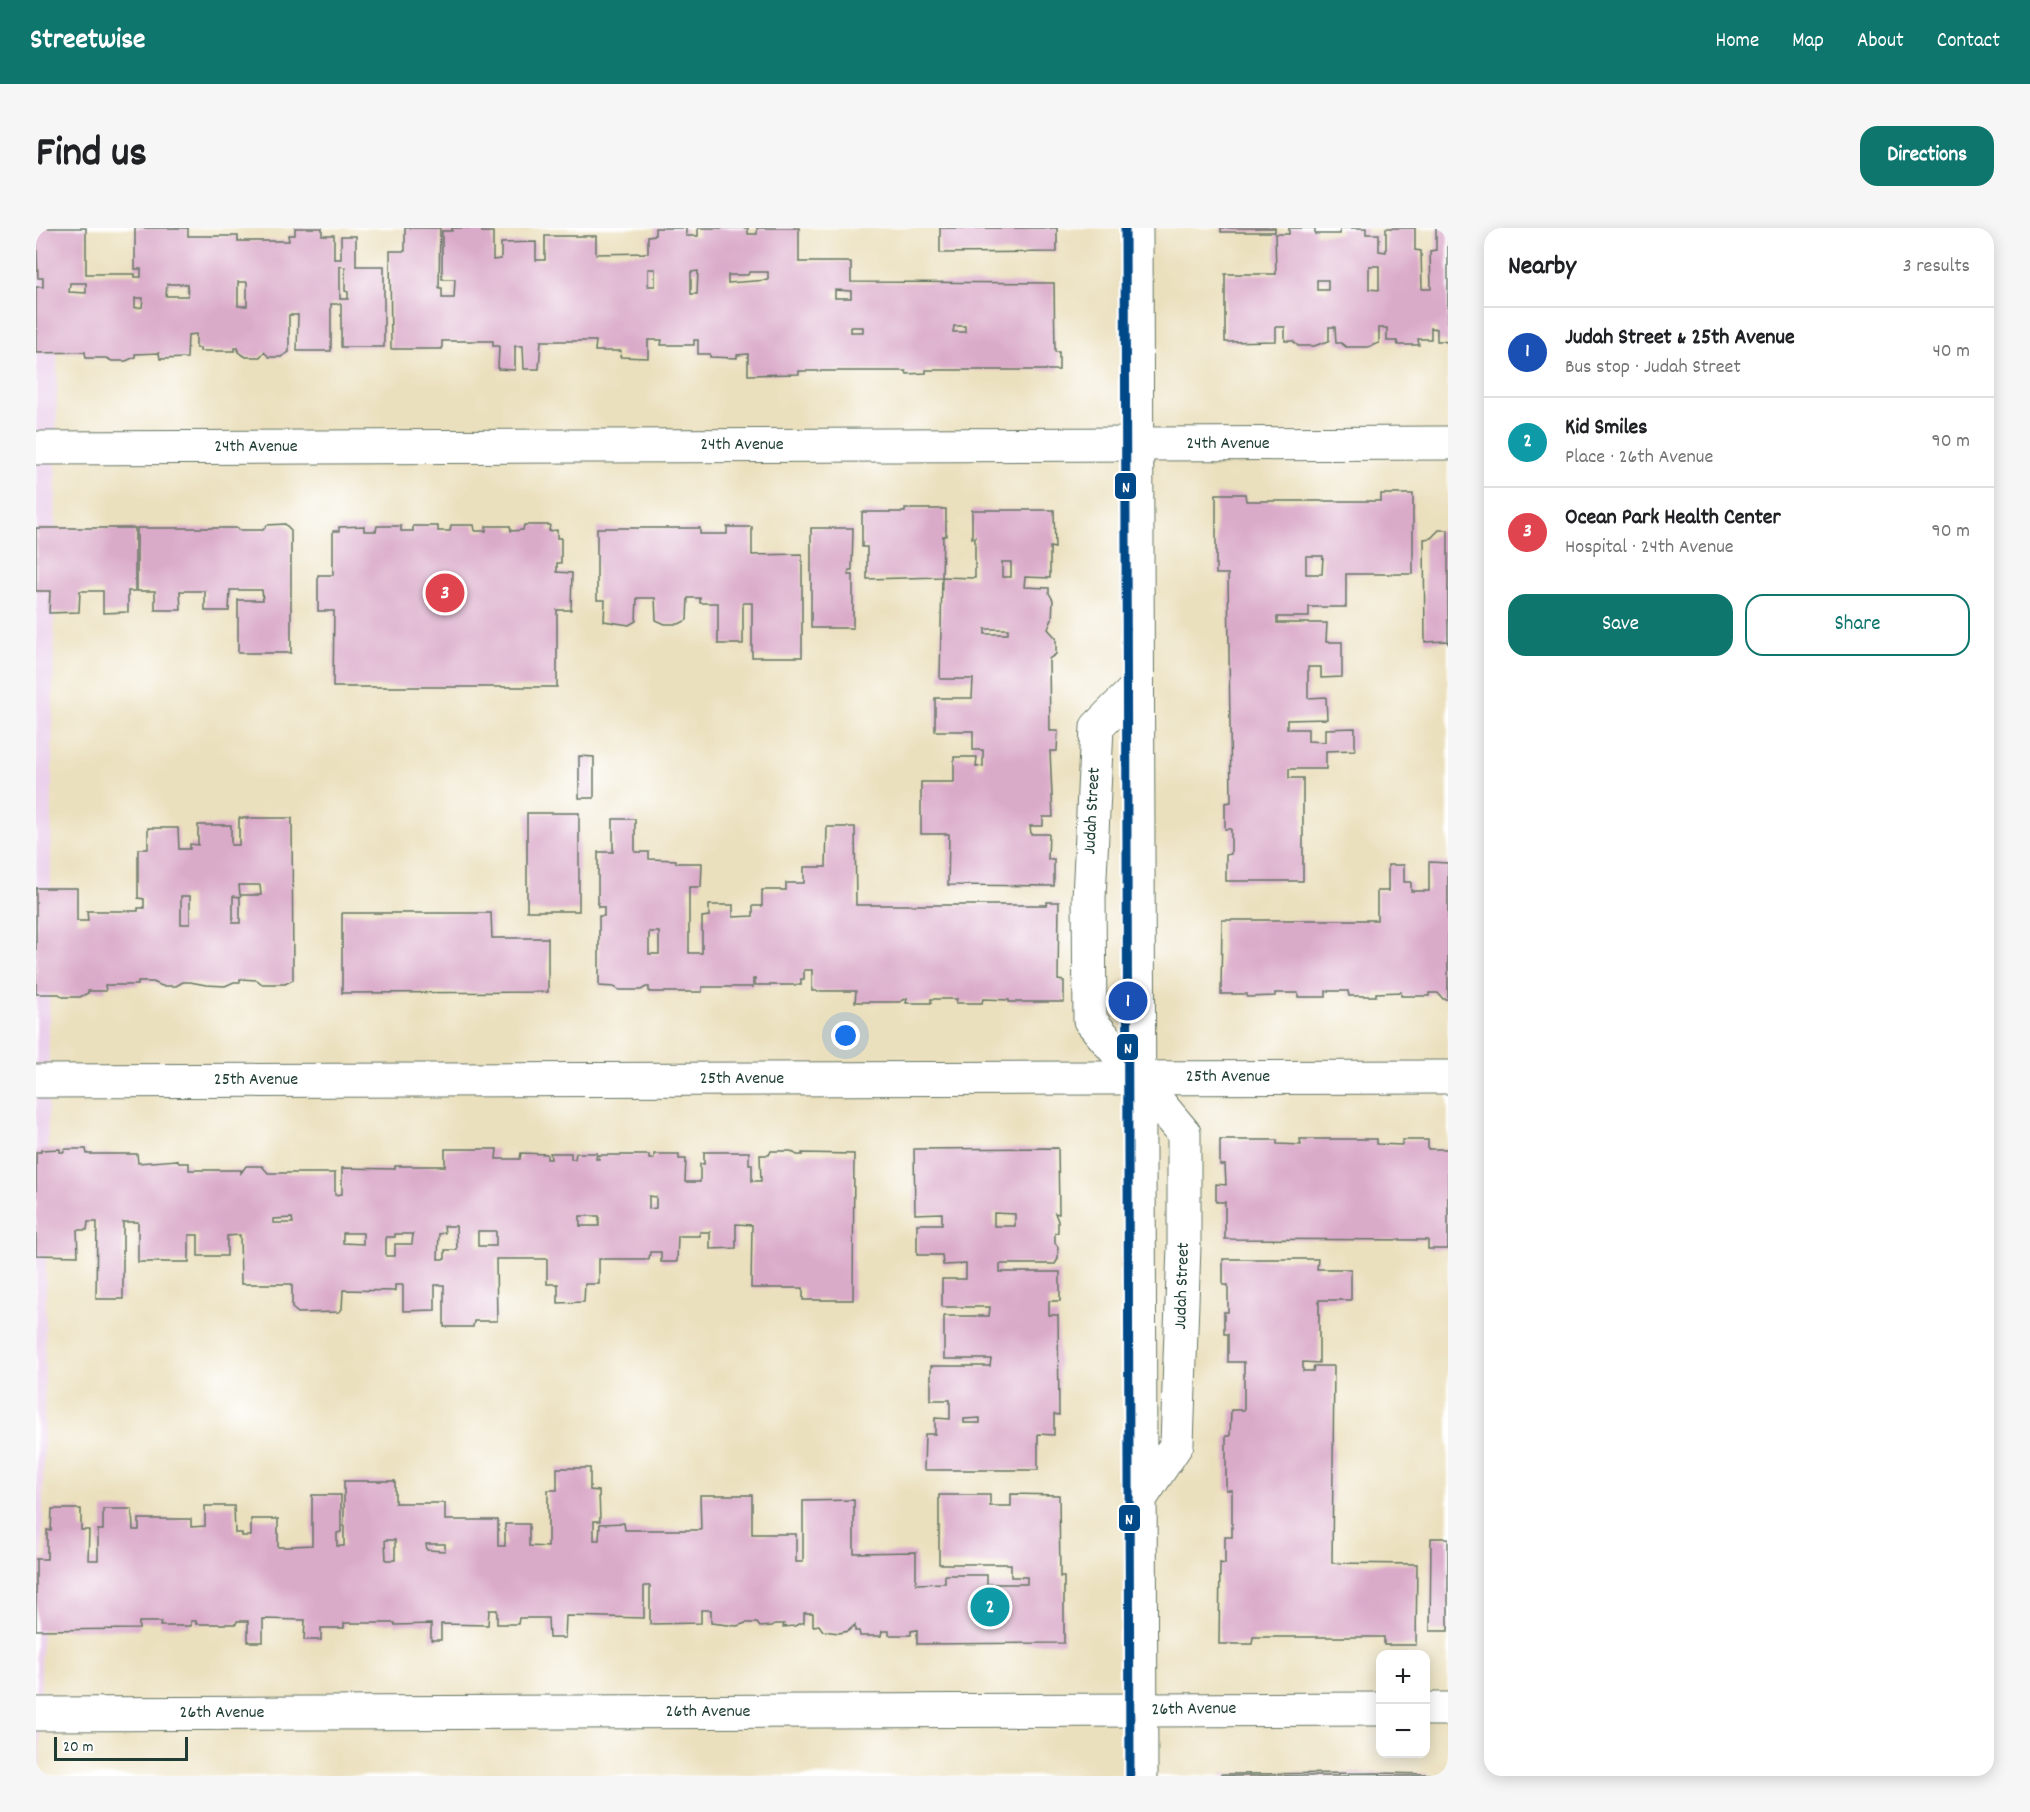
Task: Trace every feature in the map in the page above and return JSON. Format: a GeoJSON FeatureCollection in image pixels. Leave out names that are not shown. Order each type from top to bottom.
{"type":"FeatureCollection","features":[{"type":"Feature","properties":{"kind":"street"},"geometry":{"type":"LineString","coordinates":[[1136,228],[1141,1776]]}},
{"type":"Feature","properties":{"kind":"street","name":"24th Avenue"},"geometry":{"type":"LineString","coordinates":[[36,447],[1448,443]]}},
{"type":"Feature","properties":{"kind":"street","name":"Judah Street"},"geometry":{"type":"LineString","coordinates":[[1137,687],[1098,727],[1089,898],[1090,1020],[1184,1133],[1184,1235],[1177,1444],[1140,1499]]}},
{"type":"Feature","properties":{"kind":"street","name":"25th Avenue"},"geometry":{"type":"LineString","coordinates":[[36,1081],[1448,1077]]}},
{"type":"Feature","properties":{"kind":"street","name":"26th Avenue"},"geometry":{"type":"LineString","coordinates":[[36,1714],[1376,1709]]}},
{"type":"Feature","properties":{"kind":"street"},"geometry":{"type":"LineString","coordinates":[[1430,1709],[1448,1709]]}},
{"type":"Feature","properties":{"kind":"shaded area"},"geometry":{"type":"Polygon","coordinates":[[[36,228],[59,228],[40,1776],[36,1776],[36,228]]]}},
{"type":"Feature","properties":{"kind":"building"},"geometry":{"type":"Polygon","coordinates":[[[36,228],[86,228],[86,274],[135,274],[135,277],[141,277],[141,269],[135,269],[135,228],[188,228],[188,236],[238,236],[238,241],[289,241],[288,235],[295,235],[295,228],[322,228],[322,235],[334,235],[334,259],[341,259],[341,236],[356,236],[356,266],[384,266],[384,347],[341,347],[341,304],[331,304],[331,351],[297,351],[298,315],[289,315],[289,352],[281,357],[269,357],[264,352],[260,357],[246,357],[238,352],[238,348],[235,348],[235,351],[200,351],[200,348],[196,348],[196,334],[188,335],[187,358],[160,359],[159,353],[135,354],[135,357],[126,361],[112,361],[106,358],[86,358],[85,352],[36,353],[36,287],[43,287],[43,278],[38,278],[36,228]],[[340,266],[340,299],[348,299],[348,292],[345,291],[345,267],[340,266]],[[238,282],[238,306],[247,306],[247,282],[238,282]],[[70,283],[69,292],[86,293],[86,283],[70,283]],[[167,284],[166,296],[188,296],[187,284],[167,284]],[[135,298],[135,308],[142,307],[143,298],[135,298]]]}},
{"type":"Feature","properties":{"kind":"building"},"geometry":{"type":"Polygon","coordinates":[[[405,228],[440,228],[439,288],[442,288],[442,298],[454,298],[455,279],[442,279],[442,231],[452,231],[452,228],[482,228],[482,232],[493,232],[493,260],[501,259],[501,243],[536,242],[536,260],[545,260],[545,236],[596,236],[596,254],[648,253],[648,236],[655,235],[655,228],[686,228],[686,236],[698,236],[698,228],[748,228],[748,234],[757,234],[757,228],[799,228],[799,262],[851,262],[851,282],[1054,283],[1055,352],[1059,352],[1059,370],[926,370],[926,373],[907,374],[906,371],[799,371],[799,374],[748,375],[748,354],[737,355],[737,358],[698,354],[698,340],[694,340],[694,345],[661,345],[662,340],[648,340],[648,358],[620,357],[621,351],[595,351],[596,341],[541,341],[539,369],[524,369],[523,346],[515,346],[515,370],[498,369],[499,346],[493,346],[493,341],[442,341],[442,349],[391,349],[390,251],[405,251],[405,228]],[[648,269],[648,286],[655,286],[655,269],[648,269]],[[698,271],[691,272],[691,294],[697,294],[698,271]],[[768,272],[728,275],[728,283],[768,280],[768,272]],[[835,290],[835,298],[851,298],[851,291],[835,290]],[[954,326],[953,332],[965,332],[965,326],[954,326]],[[851,327],[851,332],[863,332],[863,327],[851,327]]]}},
{"type":"Feature","properties":{"kind":"building"},"geometry":{"type":"Polygon","coordinates":[[[940,228],[1057,228],[1057,252],[940,253],[940,228]]]}},
{"type":"Feature","properties":{"kind":"building"},"geometry":{"type":"Polygon","coordinates":[[[1221,228],[1275,228],[1275,232],[1221,232],[1221,228]]]}},
{"type":"Feature","properties":{"kind":"building"},"geometry":{"type":"Polygon","coordinates":[[[1289,228],[1315,228],[1315,234],[1340,234],[1340,228],[1366,228],[1366,234],[1379,234],[1379,251],[1386,252],[1386,228],[1415,228],[1415,250],[1421,251],[1422,289],[1431,289],[1430,251],[1436,250],[1436,228],[1448,228],[1448,343],[1437,341],[1437,329],[1431,328],[1431,339],[1418,339],[1419,345],[1398,345],[1397,341],[1387,341],[1387,328],[1379,328],[1379,343],[1368,347],[1346,347],[1341,343],[1336,343],[1335,327],[1329,327],[1329,341],[1314,346],[1298,346],[1293,341],[1285,341],[1285,327],[1276,327],[1276,341],[1225,342],[1225,274],[1276,274],[1275,234],[1289,234],[1289,228]],[[1369,266],[1369,289],[1379,290],[1379,266],[1369,266]],[[1317,280],[1317,290],[1328,290],[1328,280],[1317,280]]]}},
{"type":"Feature","properties":{"kind":"building"},"geometry":{"type":"Polygon","coordinates":[[[1216,494],[1245,494],[1246,501],[1381,501],[1381,494],[1413,494],[1413,574],[1346,574],[1346,607],[1309,607],[1309,617],[1277,617],[1277,623],[1327,623],[1326,642],[1342,642],[1342,677],[1321,678],[1321,667],[1308,667],[1308,698],[1326,697],[1327,719],[1287,720],[1287,729],[1308,729],[1308,741],[1325,742],[1325,729],[1355,728],[1355,750],[1326,751],[1326,769],[1289,769],[1289,778],[1303,778],[1303,881],[1226,881],[1226,855],[1231,854],[1231,829],[1225,829],[1225,803],[1231,802],[1228,574],[1216,574],[1216,494]],[[1306,556],[1306,574],[1322,574],[1323,556],[1306,556]]]}},
{"type":"Feature","properties":{"kind":"building"},"geometry":{"type":"Polygon","coordinates":[[[905,509],[946,509],[942,577],[867,579],[867,547],[862,547],[862,512],[905,512],[905,509]]]}},
{"type":"Feature","properties":{"kind":"building"},"geometry":{"type":"Polygon","coordinates":[[[972,510],[1054,510],[1055,548],[1050,547],[1050,578],[1025,577],[1024,587],[1049,588],[1053,600],[1052,619],[1048,629],[1056,638],[1056,654],[1049,659],[1050,731],[1058,731],[1057,751],[1050,751],[1053,817],[1043,817],[1043,826],[1030,826],[1031,834],[1049,834],[1048,859],[1054,859],[1054,886],[948,885],[949,834],[921,834],[921,782],[954,782],[954,757],[977,757],[976,767],[983,766],[983,750],[973,750],[973,731],[935,731],[935,698],[972,698],[973,679],[940,679],[942,577],[975,578],[975,537],[972,538],[972,510]],[[1002,562],[1002,577],[1011,577],[1011,562],[1002,562]],[[985,629],[985,634],[1008,634],[1008,629],[985,629]]]}},
{"type":"Feature","properties":{"kind":"building"},"geometry":{"type":"Polygon","coordinates":[[[285,524],[291,530],[291,653],[238,653],[238,600],[263,600],[262,590],[230,590],[229,611],[205,611],[205,591],[180,591],[181,610],[155,610],[155,591],[137,591],[137,528],[263,530],[267,525],[285,524]]]}},
{"type":"Feature","properties":{"kind":"building"},"geometry":{"type":"Polygon","coordinates":[[[451,525],[474,525],[475,531],[486,531],[486,526],[510,526],[511,531],[523,530],[524,525],[550,525],[549,531],[557,530],[557,538],[561,538],[561,563],[557,563],[557,572],[572,573],[571,610],[557,610],[557,687],[333,687],[334,611],[318,611],[318,575],[333,575],[333,531],[339,531],[339,527],[364,526],[364,531],[376,531],[377,526],[401,526],[401,531],[413,531],[413,526],[438,526],[438,531],[450,531],[451,525]]]}},
{"type":"Feature","properties":{"kind":"building"},"geometry":{"type":"Polygon","coordinates":[[[727,527],[752,527],[752,555],[802,554],[802,657],[752,657],[752,603],[743,603],[743,644],[718,644],[718,603],[700,603],[700,598],[688,598],[687,620],[679,624],[665,624],[656,620],[655,598],[637,598],[636,621],[629,625],[604,621],[605,600],[597,600],[597,528],[700,528],[700,534],[727,534],[727,527]]]}},
{"type":"Feature","properties":{"kind":"building"},"geometry":{"type":"Polygon","coordinates":[[[36,528],[135,528],[135,591],[128,591],[128,612],[103,613],[103,591],[80,591],[79,612],[49,613],[50,591],[36,591],[36,528]]]}},
{"type":"Feature","properties":{"kind":"building"},"geometry":{"type":"Polygon","coordinates":[[[811,528],[853,528],[852,570],[849,570],[848,575],[853,575],[853,628],[811,628],[811,528]]]}},
{"type":"Feature","properties":{"kind":"building"},"geometry":{"type":"Polygon","coordinates":[[[1439,530],[1448,530],[1448,643],[1446,641],[1425,642],[1424,539],[1431,538],[1439,530]]]}},
{"type":"Feature","properties":{"kind":"building"},"geometry":{"type":"Polygon","coordinates":[[[579,756],[594,757],[594,798],[579,798],[579,756]]]}},
{"type":"Feature","properties":{"kind":"building"},"geometry":{"type":"Polygon","coordinates":[[[527,813],[579,813],[579,911],[527,911],[527,813]]]}},
{"type":"Feature","properties":{"kind":"building"},"geometry":{"type":"Polygon","coordinates":[[[239,818],[292,818],[293,980],[285,984],[262,984],[257,980],[240,979],[240,982],[225,986],[183,982],[176,986],[162,986],[153,982],[138,982],[138,985],[105,985],[106,991],[88,991],[80,997],[36,994],[36,888],[77,888],[77,921],[88,921],[87,911],[138,911],[138,908],[144,908],[144,899],[138,898],[138,849],[148,849],[148,828],[178,828],[179,849],[190,849],[190,844],[198,845],[198,825],[231,825],[231,845],[239,845],[239,818]],[[239,885],[240,895],[261,895],[260,885],[239,885]],[[181,896],[181,924],[190,924],[190,896],[181,896]],[[233,896],[233,923],[240,923],[240,897],[233,896]]]}},
{"type":"Feature","properties":{"kind":"building"},"geometry":{"type":"Polygon","coordinates":[[[613,819],[635,819],[635,852],[649,852],[649,859],[676,860],[676,863],[702,863],[701,887],[689,887],[689,953],[702,953],[702,917],[709,916],[709,905],[733,905],[733,917],[753,916],[753,906],[762,906],[762,890],[786,890],[786,883],[804,883],[804,867],[826,867],[827,827],[855,827],[856,905],[1046,905],[1047,902],[1059,902],[1058,980],[1064,981],[1064,1002],[1009,1002],[1009,1000],[983,999],[982,1003],[956,1003],[957,999],[931,999],[931,1003],[906,1003],[907,998],[900,1002],[855,1002],[856,991],[812,991],[812,970],[804,970],[801,985],[755,985],[755,979],[753,979],[753,987],[702,987],[702,992],[649,992],[649,987],[641,990],[619,990],[614,987],[599,986],[599,916],[604,916],[604,907],[598,907],[598,852],[613,852],[613,819]],[[649,932],[649,954],[659,954],[659,932],[649,932]]]}},
{"type":"Feature","properties":{"kind":"building"},"geometry":{"type":"Polygon","coordinates":[[[1429,862],[1448,863],[1448,999],[1443,999],[1438,993],[1429,993],[1429,996],[1401,996],[1401,992],[1376,993],[1376,996],[1349,996],[1348,991],[1326,991],[1326,997],[1298,997],[1298,993],[1247,997],[1247,994],[1221,994],[1222,920],[1377,920],[1377,891],[1388,891],[1388,865],[1404,865],[1404,882],[1411,882],[1411,891],[1429,891],[1429,862]]]}},
{"type":"Feature","properties":{"kind":"building"},"geometry":{"type":"Polygon","coordinates":[[[342,913],[491,913],[492,938],[548,938],[548,992],[342,993],[342,913]]]}},
{"type":"Feature","properties":{"kind":"building"},"geometry":{"type":"Polygon","coordinates":[[[1300,1139],[1377,1139],[1377,1144],[1402,1145],[1402,1140],[1428,1140],[1428,1149],[1448,1149],[1448,1249],[1428,1249],[1428,1240],[1225,1239],[1225,1202],[1216,1202],[1216,1184],[1226,1185],[1225,1165],[1220,1165],[1220,1140],[1277,1140],[1277,1144],[1301,1145],[1300,1139]]]}},
{"type":"Feature","properties":{"kind":"building"},"geometry":{"type":"Polygon","coordinates":[[[1058,1148],[1059,1214],[1055,1213],[1058,1232],[1055,1233],[1055,1243],[1058,1247],[1058,1259],[1055,1264],[1000,1264],[1000,1272],[1060,1272],[1060,1301],[1049,1301],[1049,1315],[1058,1315],[1059,1415],[1054,1414],[1054,1435],[1038,1434],[1038,1470],[924,1470],[925,1434],[935,1434],[935,1418],[950,1419],[950,1400],[931,1400],[931,1366],[990,1366],[991,1359],[944,1359],[944,1316],[989,1316],[990,1307],[942,1307],[942,1279],[966,1279],[966,1264],[943,1265],[942,1255],[917,1255],[917,1224],[942,1224],[942,1213],[915,1214],[914,1149],[1058,1148]],[[994,1213],[994,1226],[1015,1226],[1015,1214],[994,1213]],[[980,1418],[964,1419],[964,1423],[980,1423],[980,1418]]]}},
{"type":"Feature","properties":{"kind":"building"},"geometry":{"type":"Polygon","coordinates":[[[60,1149],[60,1152],[64,1152],[64,1149],[86,1149],[87,1154],[137,1154],[138,1163],[177,1160],[179,1163],[189,1163],[189,1170],[241,1170],[241,1173],[246,1166],[262,1166],[268,1173],[335,1173],[335,1195],[342,1194],[342,1168],[395,1169],[395,1166],[445,1166],[445,1149],[497,1149],[496,1159],[520,1159],[521,1153],[547,1154],[547,1159],[551,1159],[550,1153],[571,1153],[571,1159],[575,1159],[576,1153],[597,1153],[596,1159],[599,1159],[599,1155],[649,1155],[649,1159],[654,1159],[654,1154],[679,1154],[679,1159],[686,1159],[685,1182],[700,1182],[700,1164],[704,1164],[704,1152],[749,1152],[752,1181],[761,1181],[760,1155],[769,1155],[771,1151],[791,1151],[797,1155],[803,1155],[802,1153],[854,1154],[853,1300],[803,1300],[803,1288],[751,1288],[752,1225],[736,1224],[736,1248],[710,1249],[710,1232],[700,1232],[700,1236],[678,1236],[677,1262],[661,1262],[661,1252],[650,1252],[649,1259],[599,1259],[599,1284],[585,1284],[584,1302],[558,1303],[558,1284],[547,1284],[547,1259],[496,1259],[497,1321],[474,1321],[473,1327],[444,1327],[444,1285],[435,1285],[435,1310],[403,1311],[403,1285],[395,1285],[395,1291],[343,1290],[342,1309],[339,1312],[298,1313],[292,1308],[292,1284],[241,1284],[240,1235],[227,1236],[227,1256],[198,1256],[198,1235],[189,1235],[189,1262],[138,1262],[138,1222],[123,1222],[123,1299],[96,1299],[97,1222],[88,1222],[87,1230],[77,1230],[78,1256],[36,1255],[36,1152],[41,1152],[41,1150],[60,1149]],[[649,1196],[649,1209],[656,1208],[656,1197],[649,1196]],[[580,1216],[580,1226],[599,1226],[599,1216],[580,1216]],[[292,1218],[273,1219],[273,1223],[293,1223],[292,1218]],[[444,1226],[445,1233],[439,1234],[438,1259],[445,1259],[445,1250],[457,1250],[456,1226],[444,1226]],[[478,1231],[478,1246],[496,1246],[496,1231],[478,1231]],[[343,1233],[343,1243],[363,1244],[363,1233],[343,1233]],[[395,1234],[395,1237],[386,1237],[386,1256],[395,1256],[395,1244],[412,1244],[413,1234],[395,1234]]]}},
{"type":"Feature","properties":{"kind":"building"},"geometry":{"type":"Polygon","coordinates":[[[1223,1259],[1318,1259],[1317,1269],[1351,1269],[1351,1300],[1319,1300],[1319,1363],[1303,1362],[1303,1371],[1313,1371],[1314,1366],[1334,1366],[1332,1563],[1417,1564],[1416,1645],[1384,1645],[1384,1637],[1253,1637],[1252,1644],[1219,1644],[1220,1563],[1225,1564],[1225,1537],[1232,1537],[1232,1490],[1226,1490],[1226,1436],[1230,1436],[1231,1410],[1244,1410],[1244,1362],[1228,1362],[1228,1334],[1224,1334],[1224,1312],[1228,1312],[1228,1285],[1223,1285],[1223,1259]]]}},
{"type":"Feature","properties":{"kind":"building"},"geometry":{"type":"Polygon","coordinates":[[[557,1468],[590,1468],[590,1490],[599,1491],[600,1521],[594,1521],[594,1540],[599,1540],[600,1524],[624,1523],[625,1530],[701,1530],[700,1495],[752,1495],[752,1534],[796,1534],[796,1562],[803,1562],[803,1501],[854,1500],[854,1553],[916,1552],[916,1584],[945,1583],[945,1575],[987,1575],[987,1584],[1027,1584],[1027,1577],[1011,1577],[1011,1564],[939,1564],[939,1495],[990,1495],[990,1506],[1011,1506],[1011,1494],[1059,1495],[1060,1577],[1064,1577],[1064,1643],[917,1644],[917,1630],[911,1631],[911,1635],[889,1635],[889,1631],[882,1631],[881,1636],[860,1636],[859,1631],[855,1631],[855,1625],[848,1631],[839,1633],[823,1631],[819,1625],[813,1626],[813,1613],[804,1613],[804,1623],[783,1627],[784,1624],[760,1627],[757,1623],[737,1626],[711,1623],[711,1610],[701,1610],[701,1623],[650,1624],[650,1586],[644,1586],[644,1618],[566,1616],[565,1638],[549,1638],[548,1618],[519,1618],[518,1624],[497,1624],[497,1610],[489,1610],[488,1625],[441,1624],[441,1640],[431,1640],[431,1624],[344,1623],[344,1628],[321,1628],[321,1640],[304,1640],[305,1620],[263,1619],[263,1642],[248,1642],[248,1621],[237,1621],[236,1624],[196,1624],[196,1621],[191,1621],[191,1626],[160,1626],[161,1622],[139,1622],[139,1629],[36,1630],[36,1559],[47,1559],[47,1530],[51,1531],[52,1509],[81,1509],[81,1530],[89,1530],[88,1560],[98,1560],[98,1530],[103,1530],[103,1509],[132,1509],[133,1530],[139,1530],[139,1519],[191,1519],[191,1527],[205,1526],[205,1506],[234,1506],[235,1533],[251,1536],[251,1519],[278,1519],[278,1547],[292,1547],[312,1545],[312,1495],[341,1495],[341,1532],[337,1533],[337,1546],[344,1546],[344,1481],[395,1481],[395,1503],[445,1503],[445,1520],[498,1520],[498,1546],[505,1546],[505,1524],[529,1524],[529,1546],[548,1547],[548,1490],[557,1490],[557,1468]],[[385,1540],[386,1560],[395,1560],[395,1540],[385,1540]],[[426,1544],[427,1550],[445,1551],[445,1544],[426,1544]]]}},
{"type":"Feature","properties":{"kind":"building"},"geometry":{"type":"Polygon","coordinates":[[[1431,1538],[1448,1538],[1448,1631],[1430,1631],[1431,1538]]]}},
{"type":"Feature","properties":{"kind":"building"},"geometry":{"type":"Polygon","coordinates":[[[1221,1774],[1429,1774],[1429,1776],[1221,1776],[1221,1774]]]}},
{"type":"Feature","properties":{"kind":"transit line","name":"N"},"geometry":{"type":"LineString","coordinates":[[1125,228],[1130,1776]]}},
{"type":"Feature","properties":{"kind":"place","name":"Ocean Park Health Center"},"geometry":{"type":"Point","coordinates":[445,593]}},
{"type":"Feature","properties":{"kind":"place","name":"Judah Street & 25th Avenue"},"geometry":{"type":"Point","coordinates":[1128,1001]}},
{"type":"Feature","properties":{"kind":"place","name":"Kid Smiles"},"geometry":{"type":"Point","coordinates":[990,1607]}}]}
